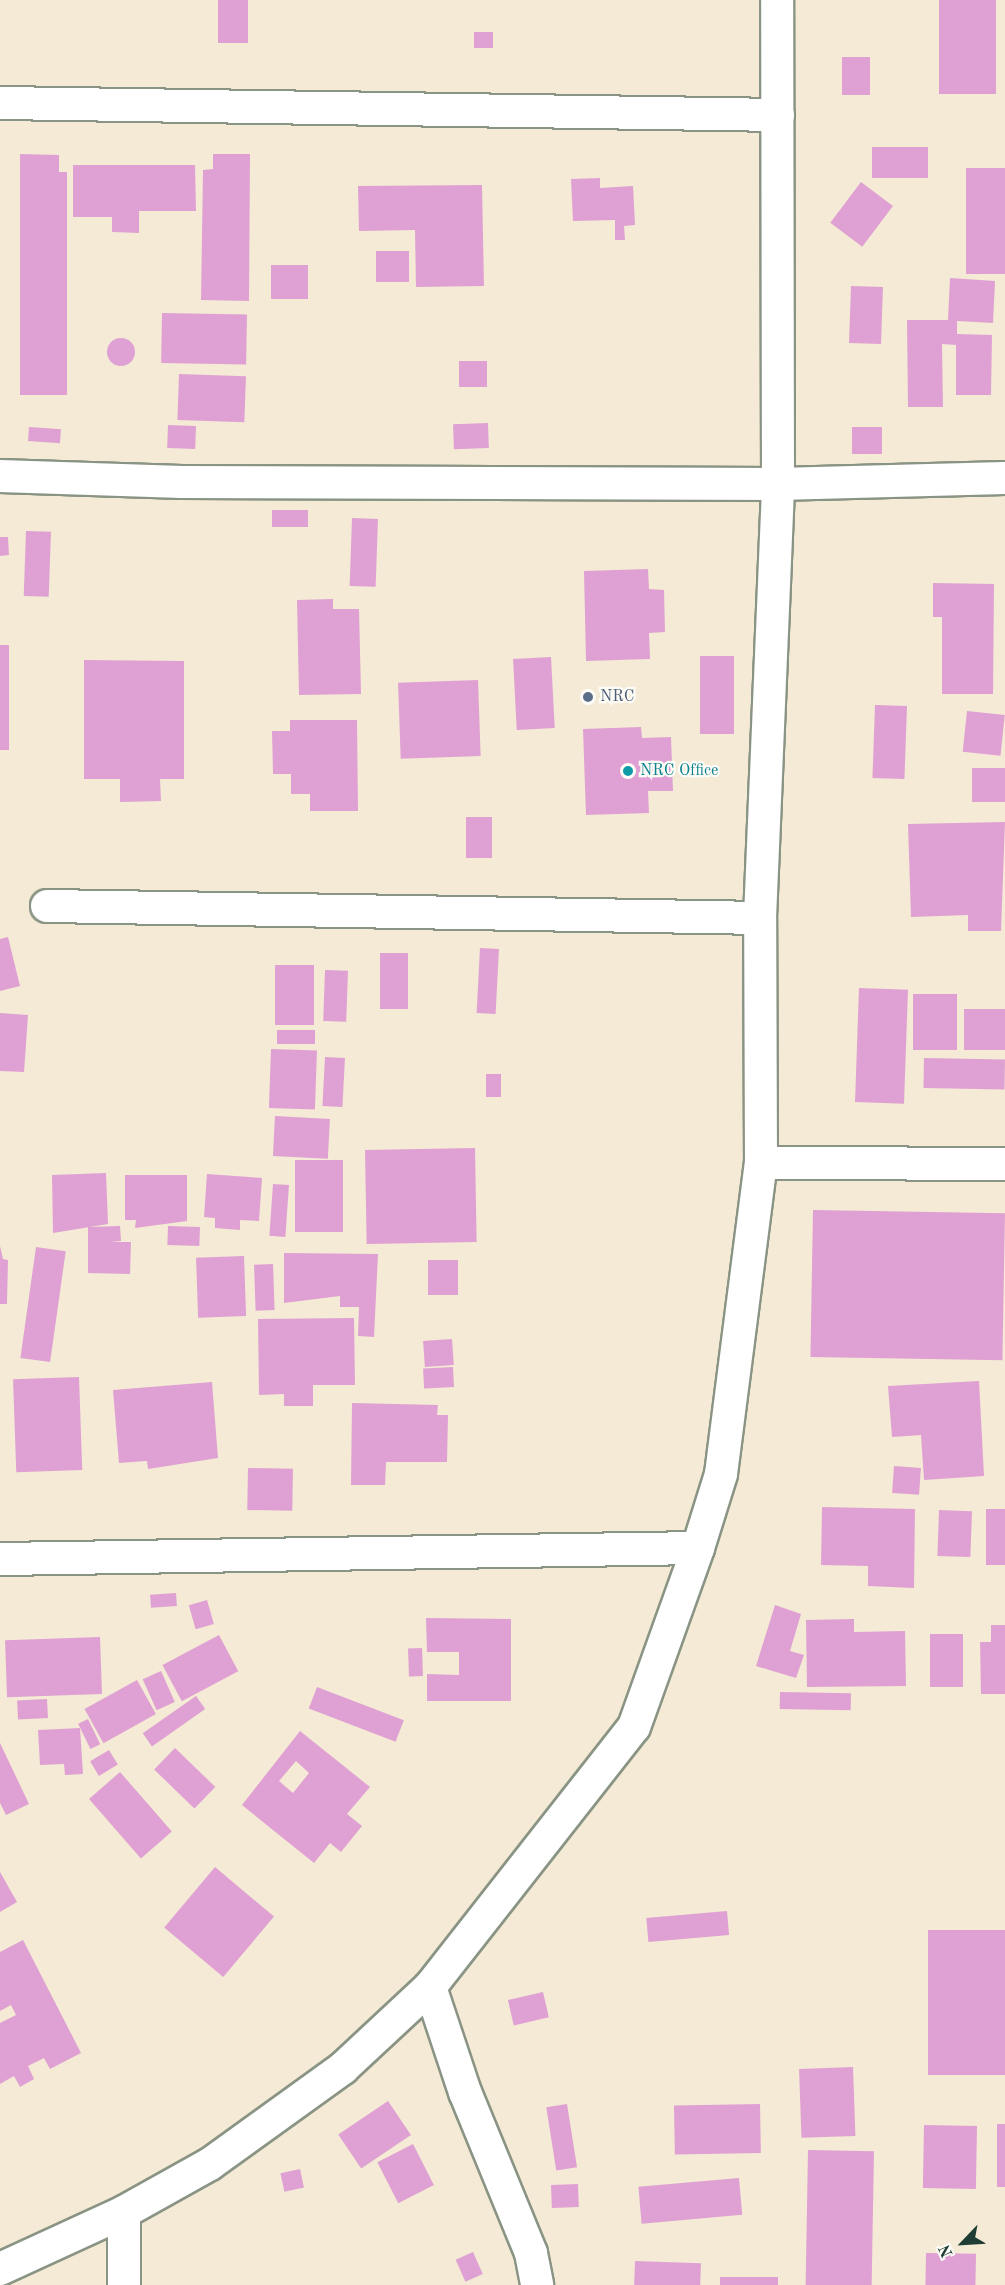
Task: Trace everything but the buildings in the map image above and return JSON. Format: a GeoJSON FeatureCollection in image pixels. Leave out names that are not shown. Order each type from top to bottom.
{"type":"FeatureCollection","features":[{"type":"Feature","properties":{"kind":"street"},"geometry":{"type":"LineString","coordinates":[[0,2269],[124,2212],[210,2164],[343,2068],[430,1987],[634,1727],[698,1548],[721,1474],[761,1163],[760,918],[778,484],[777,0]]}},
{"type":"Feature","properties":{"kind":"street"},"geometry":{"type":"LineString","coordinates":[[0,103],[778,115]]}},
{"type":"Feature","properties":{"kind":"street"},"geometry":{"type":"LineString","coordinates":[[0,476],[194,482],[778,484],[1005,478]]}},
{"type":"Feature","properties":{"kind":"street"},"geometry":{"type":"LineString","coordinates":[[47,906],[760,918]]}},
{"type":"Feature","properties":{"kind":"street"},"geometry":{"type":"LineString","coordinates":[[761,1163],[1005,1164]]}},
{"type":"Feature","properties":{"kind":"street"},"geometry":{"type":"LineString","coordinates":[[0,1559],[698,1548]]}},
{"type":"Feature","properties":{"kind":"street"},"geometry":{"type":"LineString","coordinates":[[430,1987],[465,2092],[531,2253],[537,2285]]}},
{"type":"Feature","properties":{"kind":"street"},"geometry":{"type":"LineString","coordinates":[[124,2212],[124,2285]]}},
{"type":"Feature","properties":{"kind":"place","name":"NRC"},"geometry":{"type":"Point","coordinates":[588,697]}},
{"type":"Feature","properties":{"kind":"place","name":"NRC Office"},"geometry":{"type":"Point","coordinates":[628,771]}}]}
